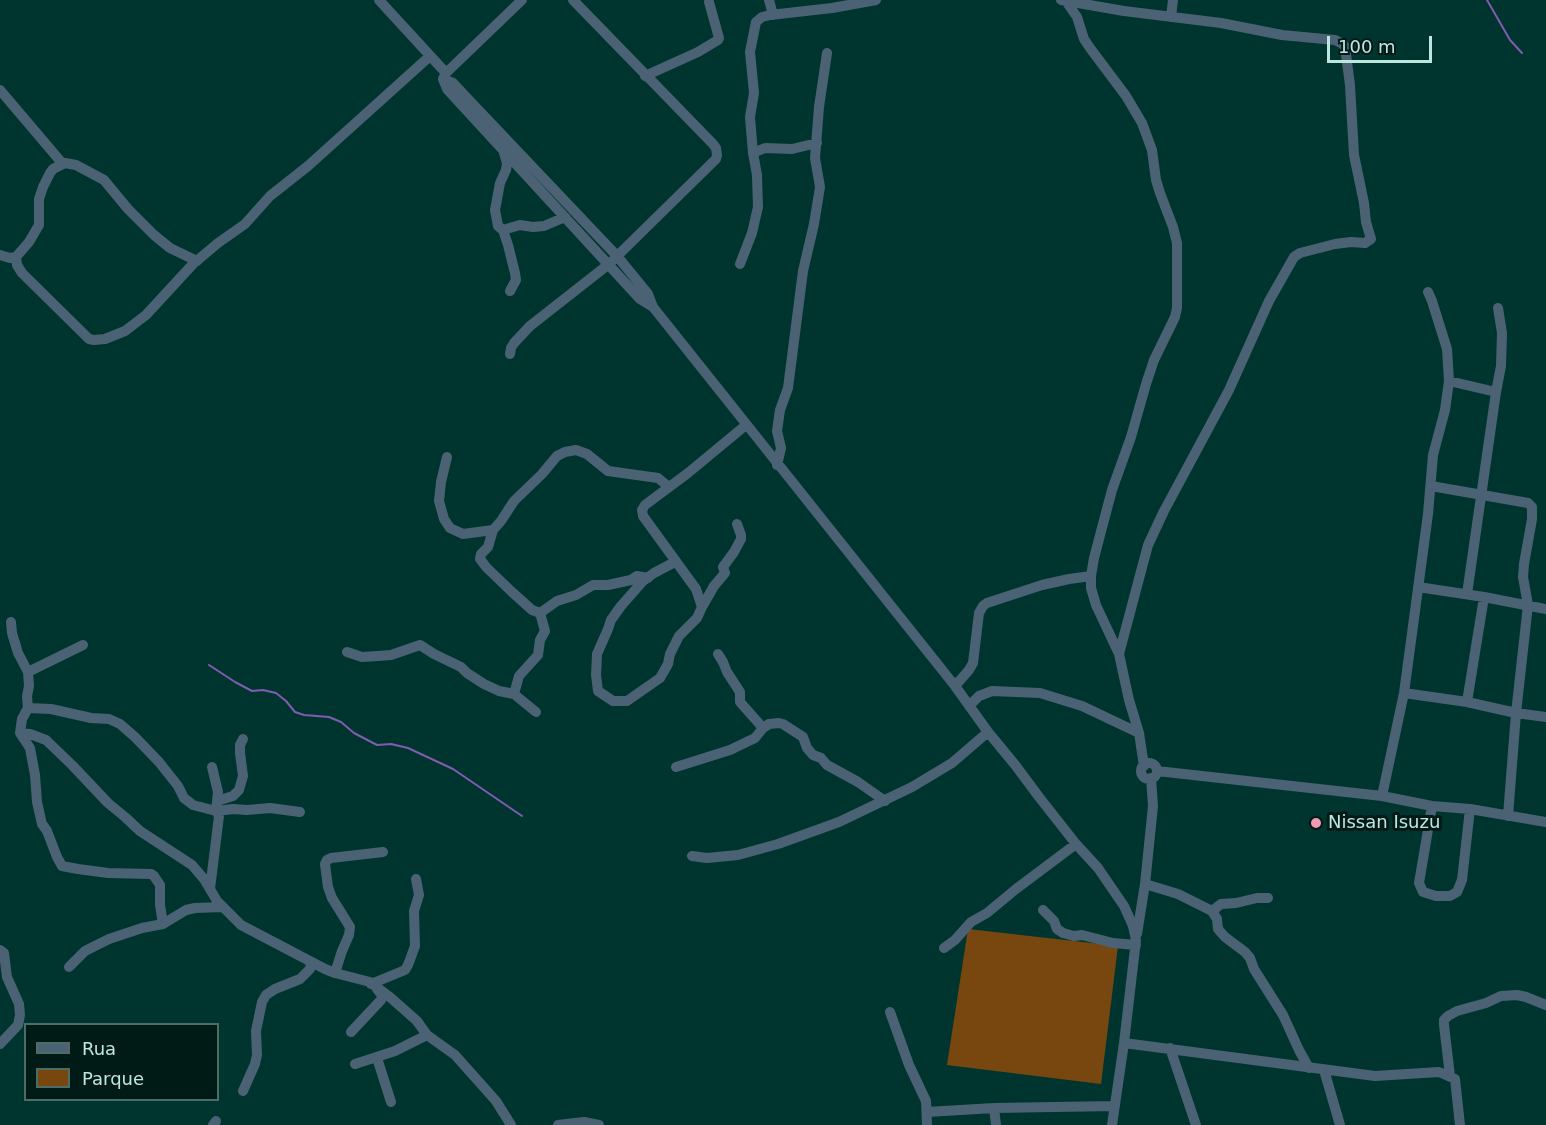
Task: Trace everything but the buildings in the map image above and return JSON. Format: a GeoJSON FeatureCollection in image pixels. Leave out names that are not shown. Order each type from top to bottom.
{"type":"FeatureCollection","features":[{"type":"Feature","properties":{"kind":"street"},"geometry":{"type":"LineString","coordinates":[[379,0],[444,76],[467,98],[581,226],[648,294],[653,307],[955,687],[1076,844],[1098,868],[1124,906],[1133,926],[1136,943]]}},
{"type":"Feature","properties":{"kind":"street"},"geometry":{"type":"LineString","coordinates":[[444,76],[522,0]]}},
{"type":"Feature","properties":{"kind":"street"},"geometry":{"type":"LineString","coordinates":[[510,354],[511,348],[530,326],[613,260],[716,159],[717,155],[713,144],[573,0]]}},
{"type":"Feature","properties":{"kind":"street"},"geometry":{"type":"LineString","coordinates":[[769,0],[773,15]]}},
{"type":"Feature","properties":{"kind":"street"},"geometry":{"type":"LineString","coordinates":[[740,264],[752,233],[758,207],[757,175],[750,117],[754,93],[751,47],[756,22],[762,17],[876,0]]}},
{"type":"Feature","properties":{"kind":"street"},"geometry":{"type":"LineString","coordinates":[[1061,0],[1221,23],[1282,35],[1335,40],[1343,44],[1350,85],[1354,155],[1371,239],[1365,243],[1335,244],[1300,253],[1294,257],[1269,302],[1229,390],[1148,545],[1119,654]]}},
{"type":"Feature","properties":{"kind":"street"},"geometry":{"type":"LineString","coordinates":[[1171,17],[1173,0]]}},
{"type":"Feature","properties":{"kind":"street"},"geometry":{"type":"LineString","coordinates":[[1066,1],[1077,17],[1084,39],[1126,96],[1142,123],[1152,150],[1156,180],[1177,243],[1175,317],[1154,360],[1146,384],[1131,437],[1112,490],[1091,576],[1091,588],[1096,605],[1119,654],[1139,734],[1144,766],[1148,763],[1156,767],[1145,884],[1112,1125]]}},
{"type":"Feature","properties":{"kind":"street"},"geometry":{"type":"LineString","coordinates":[[645,76],[698,52],[718,40],[709,2]]}},
{"type":"Feature","properties":{"kind":"street"},"geometry":{"type":"LineString","coordinates":[[777,465],[781,448],[777,431],[780,410],[788,388],[803,271],[820,187],[816,168],[817,143],[819,107],[827,53]]}},
{"type":"Feature","properties":{"kind":"street"},"geometry":{"type":"LineString","coordinates":[[16,256],[17,265],[22,273],[86,337],[94,340],[125,332],[152,309],[197,261],[245,224],[270,196],[308,166],[430,57]]}},
{"type":"Feature","properties":{"kind":"street"},"geometry":{"type":"LineString","coordinates":[[444,76],[447,89],[566,218],[581,226]]}},
{"type":"Feature","properties":{"kind":"street"},"geometry":{"type":"LineString","coordinates":[[0,90],[62,164]]}},
{"type":"Feature","properties":{"kind":"street"},"geometry":{"type":"LineString","coordinates":[[753,153],[765,148],[792,149],[817,143]]}},
{"type":"Feature","properties":{"kind":"street"},"geometry":{"type":"LineString","coordinates":[[503,150],[507,163],[500,183],[495,210],[498,226],[503,230],[508,244],[516,280],[510,291]]}},
{"type":"Feature","properties":{"kind":"street"},"geometry":{"type":"LineString","coordinates":[[0,255],[10,258],[16,256],[30,242],[37,231],[40,220],[40,193],[50,173],[62,164],[69,163],[104,180],[154,235],[170,248],[197,261]]}},
{"type":"Feature","properties":{"kind":"street"},"geometry":{"type":"LineString","coordinates":[[503,230],[520,225],[544,226],[566,218]]}},
{"type":"Feature","properties":{"kind":"street"},"geometry":{"type":"LineString","coordinates":[[1382,796],[1404,693],[1433,455],[1445,410],[1449,381],[1447,349],[1428,292]]}},
{"type":"Feature","properties":{"kind":"street"},"geometry":{"type":"LineString","coordinates":[[1467,594],[1501,366],[1502,333],[1498,308]]}},
{"type":"Feature","properties":{"kind":"street"},"geometry":{"type":"LineString","coordinates":[[1449,381],[1496,392]]}},
{"type":"Feature","properties":{"kind":"street"},"geometry":{"type":"LineString","coordinates":[[702,607],[696,589],[643,516],[642,510],[645,505],[746,425]]}},
{"type":"Feature","properties":{"kind":"street"},"geometry":{"type":"LineString","coordinates":[[540,613],[532,610],[480,559],[481,554],[488,547],[494,530],[514,501],[557,456],[576,450],[587,454],[608,471],[658,478],[669,487]]}},
{"type":"Feature","properties":{"kind":"street"},"geometry":{"type":"LineString","coordinates":[[447,457],[439,501],[444,519],[450,528],[463,534],[494,530]]}},
{"type":"Feature","properties":{"kind":"street"},"geometry":{"type":"LineString","coordinates":[[1431,486],[1528,503],[1532,507],[1523,577],[1528,605],[1508,816]]}},
{"type":"Feature","properties":{"kind":"street"},"geometry":{"type":"LineString","coordinates":[[675,562],[648,578],[611,620],[597,654],[596,675],[598,691],[613,701],[627,701],[660,678],[680,636],[697,618],[714,586],[725,573],[723,567],[741,539],[737,524]]}},
{"type":"Feature","properties":{"kind":"street"},"geometry":{"type":"LineString","coordinates":[[540,613],[557,601],[576,595],[593,585],[608,585],[632,580],[637,576],[648,578]]}},
{"type":"Feature","properties":{"kind":"street"},"geometry":{"type":"LineString","coordinates":[[955,687],[973,663],[979,613],[983,606],[1042,585],[1091,576]]}},
{"type":"Feature","properties":{"kind":"street"},"geometry":{"type":"LineString","coordinates":[[1418,587],[1546,609]]}},
{"type":"Feature","properties":{"kind":"street"},"geometry":{"type":"LineString","coordinates":[[1467,702],[1484,597]]}},
{"type":"Feature","properties":{"kind":"street"},"geometry":{"type":"LineString","coordinates":[[514,694],[519,676],[538,655],[544,631],[540,613]]}},
{"type":"Feature","properties":{"kind":"street"},"geometry":{"type":"LineString","coordinates":[[11,622],[18,653],[28,672],[28,708],[22,719],[20,733],[30,748],[42,824],[57,857],[62,866],[108,873],[154,876],[160,885],[163,924]]}},
{"type":"Feature","properties":{"kind":"street"},"geometry":{"type":"LineString","coordinates":[[28,672],[83,645]]}},
{"type":"Feature","properties":{"kind":"street"},"geometry":{"type":"LineString","coordinates":[[347,652],[362,657],[391,655],[420,645],[461,666],[467,673],[484,684],[499,691],[514,694],[536,712]]}},
{"type":"Feature","properties":{"kind":"street"},"geometry":{"type":"LineString","coordinates":[[718,654],[740,692],[740,702],[763,728]]}},
{"type":"Feature","properties":{"kind":"street"},"geometry":{"type":"LineString","coordinates":[[969,706],[979,696],[992,692],[1040,693],[1082,706],[1139,734]]}},
{"type":"Feature","properties":{"kind":"street"},"geometry":{"type":"LineString","coordinates":[[1404,693],[1546,717]]}},
{"type":"Feature","properties":{"kind":"street"},"geometry":{"type":"LineString","coordinates":[[28,708],[114,720],[135,737],[159,762],[178,786],[184,798],[200,808],[216,806],[247,810],[270,808],[300,812]]}},
{"type":"Feature","properties":{"kind":"street"},"geometry":{"type":"LineString","coordinates":[[676,767],[740,746],[755,738],[763,728],[775,723],[783,724],[803,737],[807,748],[813,755],[885,801]]}},
{"type":"Feature","properties":{"kind":"street"},"geometry":{"type":"LineString","coordinates":[[692,856],[738,855],[778,844],[839,822],[912,788],[952,763],[988,732]]}},
{"type":"Feature","properties":{"kind":"street"},"geometry":{"type":"LineString","coordinates":[[20,733],[46,740],[108,803],[140,831],[192,866],[217,901],[241,925],[335,973],[369,982],[391,998],[417,1021],[427,1035],[455,1055],[496,1101],[511,1125]]}},
{"type":"Feature","properties":{"kind":"street"},"geometry":{"type":"LineString","coordinates":[[216,806],[239,790],[243,776],[240,753],[243,739]]}},
{"type":"Feature","properties":{"kind":"street"},"geometry":{"type":"LineString","coordinates":[[210,889],[219,816],[216,806],[218,792],[212,767]]}},
{"type":"Feature","properties":{"kind":"street"},"geometry":{"type":"LineString","coordinates":[[1154,775],[1382,796],[1432,806],[1470,809],[1546,822]]}},
{"type":"Feature","properties":{"kind":"street"},"geometry":{"type":"LineString","coordinates":[[1432,806],[1419,883],[1423,892],[1436,896],[1450,896],[1457,892],[1462,880],[1470,809]]}},
{"type":"Feature","properties":{"kind":"street"},"geometry":{"type":"LineString","coordinates":[[944,948],[955,940],[971,922],[987,913],[1076,844]]}},
{"type":"Feature","properties":{"kind":"street"},"geometry":{"type":"LineString","coordinates":[[335,973],[350,927],[332,898],[325,864],[331,858],[383,852]]}},
{"type":"Feature","properties":{"kind":"street"},"geometry":{"type":"LineString","coordinates":[[369,982],[405,970],[408,965],[415,946],[414,910],[419,896],[416,879]]}},
{"type":"Feature","properties":{"kind":"street"},"geometry":{"type":"LineString","coordinates":[[1145,884],[1178,894],[1212,910],[1217,919],[1218,929],[1250,958],[1254,969],[1287,1022],[1309,1068]]}},
{"type":"Feature","properties":{"kind":"street"},"geometry":{"type":"LineString","coordinates":[[1212,910],[1224,903],[1234,904],[1257,898],[1268,898]]}},
{"type":"Feature","properties":{"kind":"street"},"geometry":{"type":"LineString","coordinates":[[69,967],[93,946],[126,933],[163,924],[186,910],[222,907]]}},
{"type":"Feature","properties":{"kind":"street"},"geometry":{"type":"LineString","coordinates":[[1043,910],[1054,921],[1057,929],[1063,933],[1113,943],[1136,943]]}},
{"type":"Feature","properties":{"kind":"street"},"geometry":{"type":"LineString","coordinates":[[0,950],[4,953],[7,977],[19,1004],[20,1016],[18,1025],[0,1044]]}},
{"type":"Feature","properties":{"kind":"street"},"geometry":{"type":"LineString","coordinates":[[243,1091],[255,1064],[256,1030],[262,1002],[266,995],[275,989],[300,979],[310,969],[311,962]]}},
{"type":"Feature","properties":{"kind":"street"},"geometry":{"type":"LineString","coordinates":[[351,1032],[381,999],[380,992],[369,982]]}},
{"type":"Feature","properties":{"kind":"street"},"geometry":{"type":"LineString","coordinates":[[1450,1076],[1444,1025],[1444,1020],[1448,1016],[1502,996],[1517,995],[1546,1005]]}},
{"type":"Feature","properties":{"kind":"street"},"geometry":{"type":"LineString","coordinates":[[890,1012],[906,1058],[926,1101],[927,1125]]}},
{"type":"Feature","properties":{"kind":"street"},"geometry":{"type":"LineString","coordinates":[[355,1064],[412,1044],[427,1035]]}},
{"type":"Feature","properties":{"kind":"street"},"geometry":{"type":"LineString","coordinates":[[1124,1043],[1375,1076],[1439,1072],[1455,1079],[1460,1125]]}},
{"type":"Feature","properties":{"kind":"street"},"geometry":{"type":"LineString","coordinates":[[1170,1048],[1196,1125]]}},
{"type":"Feature","properties":{"kind":"street"},"geometry":{"type":"LineString","coordinates":[[377,1058],[391,1102]]}},
{"type":"Feature","properties":{"kind":"street"},"geometry":{"type":"LineString","coordinates":[[1324,1070],[1340,1125]]}},
{"type":"Feature","properties":{"kind":"street"},"geometry":{"type":"LineString","coordinates":[[927,1113],[994,1108],[1115,1106]]}},
{"type":"Feature","properties":{"kind":"street"},"geometry":{"type":"LineString","coordinates":[[994,1108],[996,1125]]}},
{"type":"Feature","properties":{"kind":"street"},"geometry":{"type":"LineString","coordinates":[[558,1125],[584,1122],[599,1125]]}},
{"type":"Feature","properties":{"kind":"green space"},"geometry":{"type":"Polygon","coordinates":[[[968,929],[1118,946],[1101,1084],[947,1065],[968,929]]]}},
{"type":"Feature","properties":{"kind":"waterway"},"geometry":{"type":"LineString","coordinates":[[1487,0],[1510,40],[1522,53]]}},
{"type":"Feature","properties":{"kind":"waterway"},"geometry":{"type":"LineString","coordinates":[[209,665],[252,691],[263,690],[276,693],[295,712],[329,717],[377,745],[391,744],[408,748],[453,769],[522,816]]}},
{"type":"Feature","properties":{"kind":"place","name":"Nissan Isuzu"},"geometry":{"type":"Point","coordinates":[1316,823]}}]}
